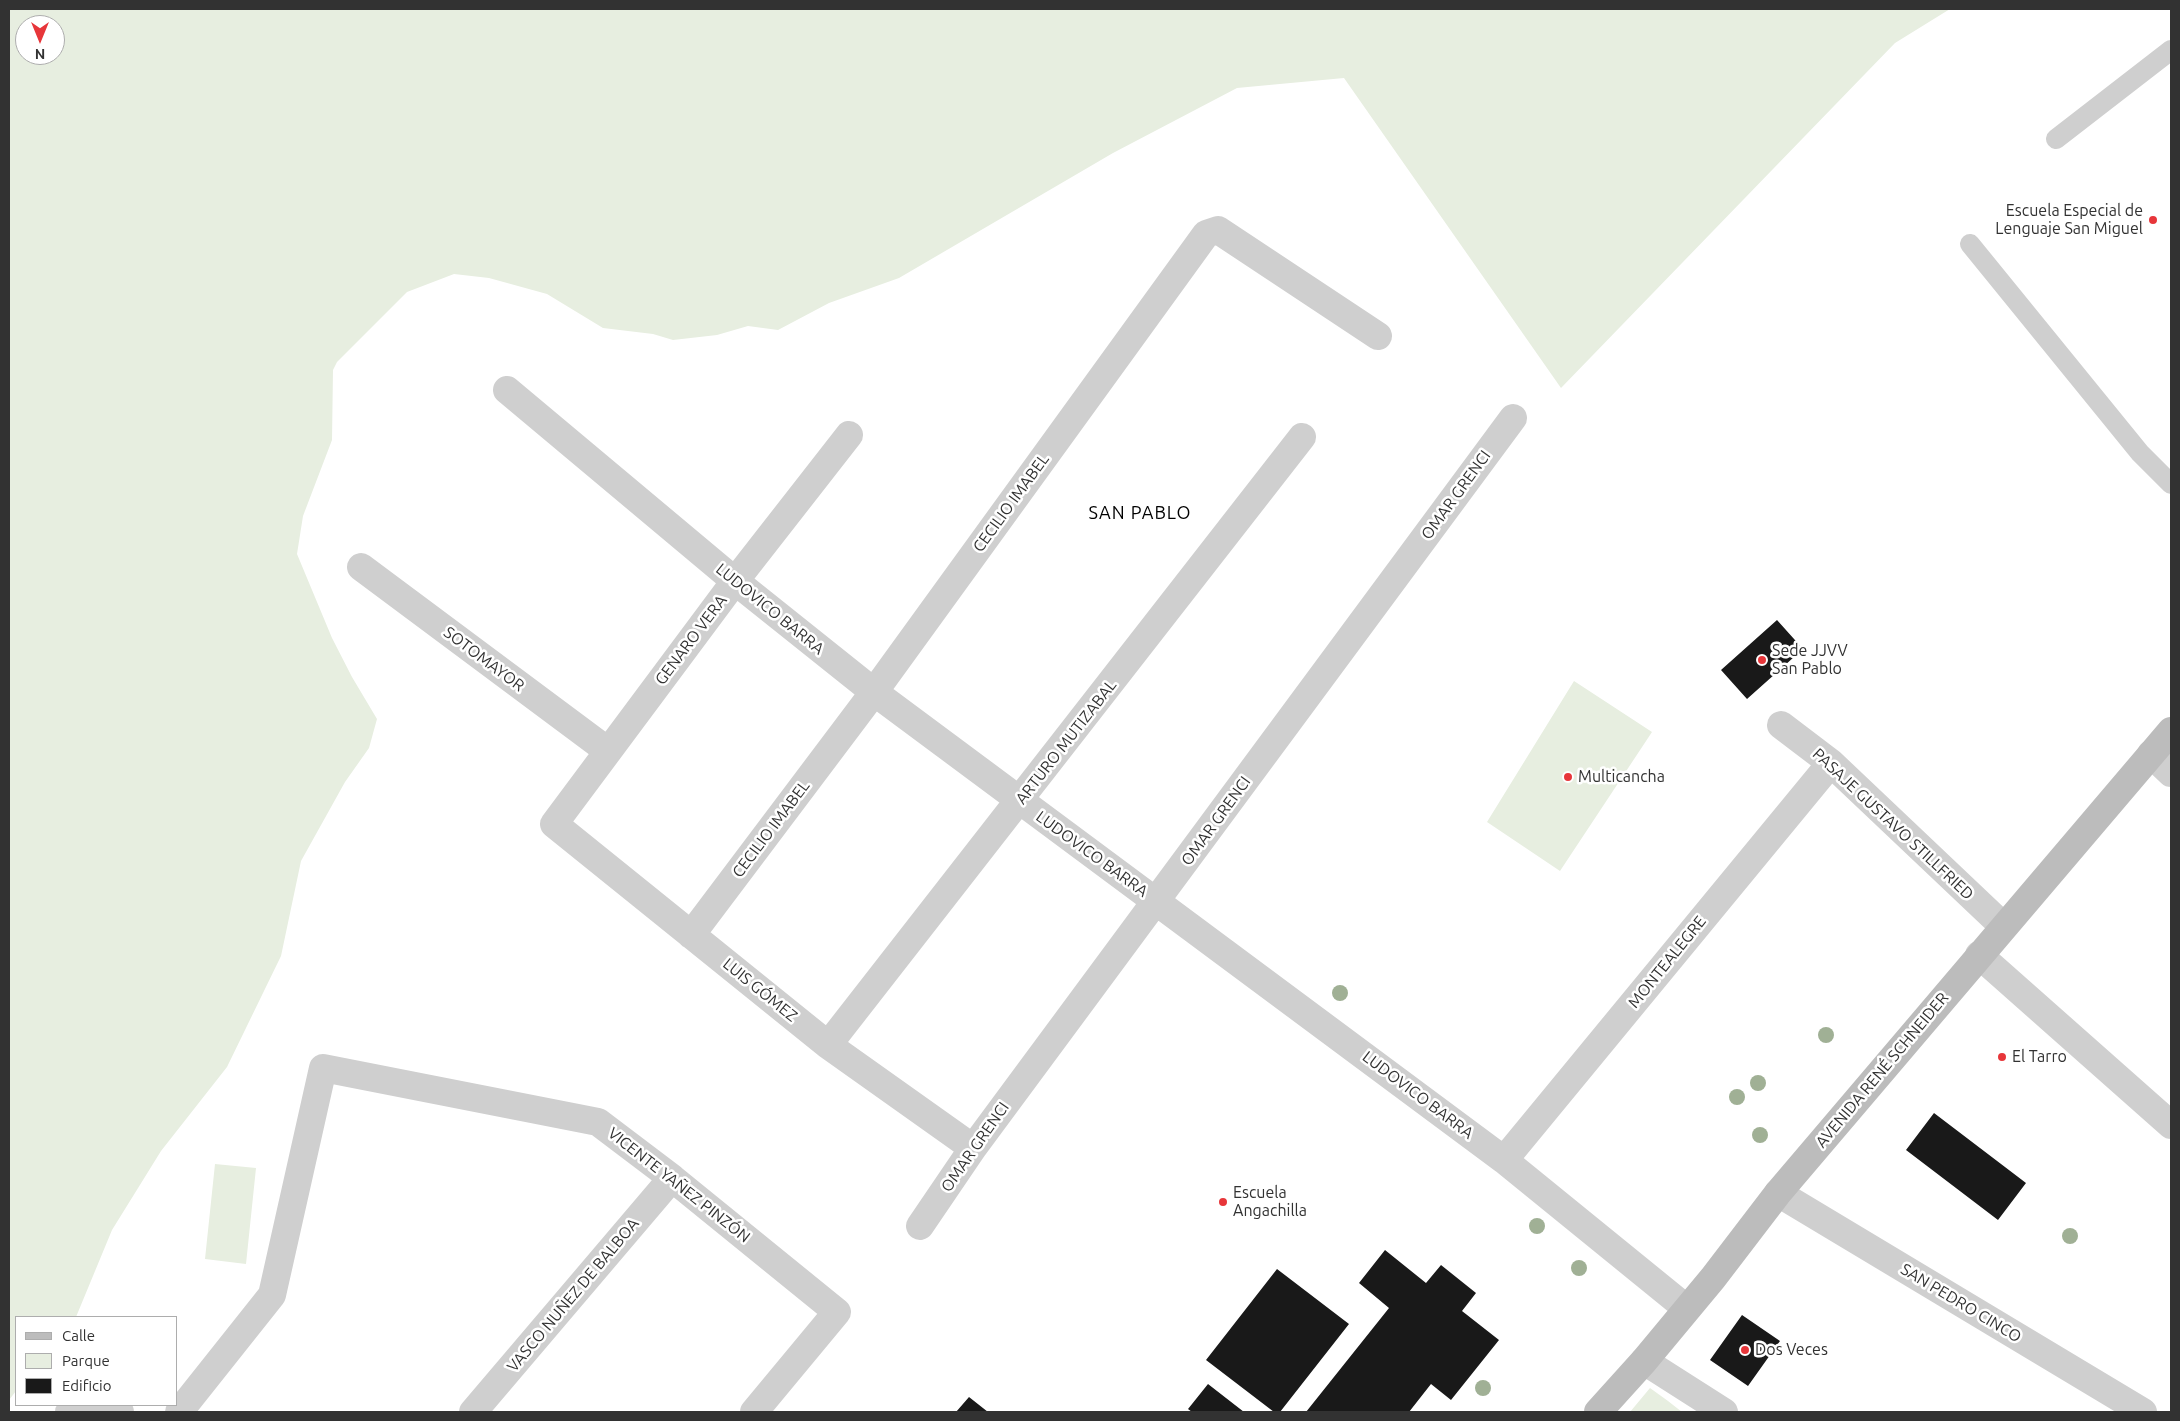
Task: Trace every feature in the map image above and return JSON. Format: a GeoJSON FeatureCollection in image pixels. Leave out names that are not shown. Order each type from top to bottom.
{"type":"FeatureCollection","features":[{"type":"Feature","properties":{"kind":"main road","name":"AVENIDA RENÉ SCHNEIDER"},"geometry":{"type":"LineString","coordinates":[[1598,1412],[1644,1361],[1686,1308],[1713,1278],[1778,1193],[2003,926],[2171,731]]}},
{"type":"Feature","properties":{"kind":"street","name":"CECILIO IMABEL"},"geometry":{"type":"LineString","coordinates":[[692,935],[874,692],[1206,234],[1218,230],[1378,336]]}},
{"type":"Feature","properties":{"kind":"street","name":"LUDOVICO BARRA"},"geometry":{"type":"LineString","coordinates":[[507,390],[735,581],[874,692],[1504,1160],[1686,1308]]}},
{"type":"Feature","properties":{"kind":"street","name":"OMAR GRENCI"},"geometry":{"type":"LineString","coordinates":[[920,1226],[973,1148],[1513,418]]}},
{"type":"Feature","properties":{"kind":"street","name":"GENARO VERA"},"geometry":{"type":"LineString","coordinates":[[554,824],[735,581],[849,436]]}},
{"type":"Feature","properties":{"kind":"street","name":"ARTURO MUTIZABAL"},"geometry":{"type":"LineString","coordinates":[[828,1045],[1020,802],[1302,437]]}},
{"type":"Feature","properties":{"kind":"street","name":"SOTOMAYOR"},"geometry":{"type":"LineString","coordinates":[[361,567],[608,751]]}},
{"type":"Feature","properties":{"kind":"street","name":"PASAJE GUSTAVO STILLFRIED"},"geometry":{"type":"LineString","coordinates":[[1781,725],[1830,763],[2003,926]]}},
{"type":"Feature","properties":{"kind":"street"},"geometry":{"type":"LineString","coordinates":[[2151,754],[2171,772]]}},
{"type":"Feature","properties":{"kind":"street","name":"MONTEALEGRE"},"geometry":{"type":"LineString","coordinates":[[1504,1160],[1830,763]]}},
{"type":"Feature","properties":{"kind":"street","name":"LUIS GÓMEZ"},"geometry":{"type":"LineString","coordinates":[[554,824],[828,1045],[973,1148]]}},
{"type":"Feature","properties":{"kind":"street"},"geometry":{"type":"LineString","coordinates":[[1979,955],[2171,1125]]}},
{"type":"Feature","properties":{"kind":"street","name":"VICENTE YAÑEZ PINZÓN"},"geometry":{"type":"LineString","coordinates":[[179,1412],[272,1295],[323,1068],[598,1122],[672,1178],[837,1312],[754,1412]]}},
{"type":"Feature","properties":{"kind":"street","name":"VASCO NUÑEZ DE BALBOA"},"geometry":{"type":"LineString","coordinates":[[473,1412],[672,1178]]}},
{"type":"Feature","properties":{"kind":"street","name":"SAN PEDRO CINCO"},"geometry":{"type":"LineString","coordinates":[[1778,1193],[2143,1412]]}},
{"type":"Feature","properties":{"kind":"street"},"geometry":{"type":"LineString","coordinates":[[1644,1361],[1724,1412]]}},
{"type":"Feature","properties":{"kind":"street"},"geometry":{"type":"LineString","coordinates":[[69,1412],[85,1410],[120,1412]]}},
{"type":"Feature","properties":{"kind":"lane"},"geometry":{"type":"LineString","coordinates":[[2056,139],[2171,50]]}},
{"type":"Feature","properties":{"kind":"lane"},"geometry":{"type":"LineString","coordinates":[[1970,244],[2140,453],[2171,484]]}},
{"type":"Feature","properties":{"kind":"green space"},"geometry":{"type":"Polygon","coordinates":[[[9,9],[1950,9],[1895,43],[1561,388],[1344,78],[1237,88],[1113,153],[899,278],[829,303],[778,330],[748,326],[717,335],[673,340],[653,334],[603,328],[547,294],[489,278],[454,274],[407,292],[337,362],[333,370],[332,440],[303,516],[297,554],[332,638],[377,719],[369,748],[345,782],[301,861],[281,956],[227,1067],[161,1151],[112,1230],[76,1316],[15,1316],[15,1392],[9,1400],[9,9]]]}},
{"type":"Feature","properties":{"kind":"green space","name":"Multicancha"},"geometry":{"type":"Polygon","coordinates":[[[1574,681],[1652,732],[1560,871],[1487,822],[1574,681]]]}},
{"type":"Feature","properties":{"kind":"green space"},"geometry":{"type":"Polygon","coordinates":[[[215,1164],[256,1168],[246,1264],[205,1259],[215,1164]]]}},
{"type":"Feature","properties":{"kind":"green space"},"geometry":{"type":"Polygon","coordinates":[[[1650,1388],[1668,1401],[1682,1412],[1630,1412],[1650,1388]]]}},
{"type":"Feature","properties":{"kind":"building","name":"Sede JJVV San Pablo"},"geometry":{"type":"Polygon","coordinates":[[[1777,620],[1803,649],[1747,699],[1721,670],[1777,620]]]}},
{"type":"Feature","properties":{"kind":"building"},"geometry":{"type":"Polygon","coordinates":[[[1934,1113],[2026,1183],[1998,1220],[1906,1150],[1934,1113]]]}},
{"type":"Feature","properties":{"kind":"building"},"geometry":{"type":"Polygon","coordinates":[[[1385,1250],[1426,1283],[1441,1265],[1476,1293],[1462,1311],[1499,1340],[1451,1400],[1431,1384],[1409,1412],[1306,1412],[1389,1308],[1359,1283],[1385,1250]]]}},
{"type":"Feature","properties":{"kind":"building"},"geometry":{"type":"Polygon","coordinates":[[[1277,1269],[1349,1324],[1280,1412],[1274,1412],[1206,1360],[1277,1269]]]}},
{"type":"Feature","properties":{"kind":"building","name":"Dos Veces"},"geometry":{"type":"Polygon","coordinates":[[[1742,1315],[1780,1341],[1748,1386],[1710,1360],[1742,1315]]]}},
{"type":"Feature","properties":{"kind":"building"},"geometry":{"type":"Polygon","coordinates":[[[1208,1384],[1244,1412],[1192,1412],[1188,1409],[1208,1384]]]}},
{"type":"Feature","properties":{"kind":"building"},"geometry":{"type":"Polygon","coordinates":[[[969,1397],[988,1412],[956,1412],[969,1397]]]}},
{"type":"Feature","properties":{"kind":"place","name":"Escuela Especial de Lenguaje San Miguel"},"geometry":{"type":"Point","coordinates":[2153,220]}},
{"type":"Feature","properties":{"kind":"place","name":"Sede JJVV San Pablo"},"geometry":{"type":"Point","coordinates":[1762,660]}},
{"type":"Feature","properties":{"kind":"place","name":"Multicancha"},"geometry":{"type":"Point","coordinates":[1568,777]}},
{"type":"Feature","properties":{"kind":"place","name":"El Tarro"},"geometry":{"type":"Point","coordinates":[2002,1057]}},
{"type":"Feature","properties":{"kind":"place","name":"Escuela Angachilla"},"geometry":{"type":"Point","coordinates":[1223,1202]}},
{"type":"Feature","properties":{"kind":"place","name":"Dos Veces"},"geometry":{"type":"Point","coordinates":[1745,1350]}},
{"type":"Feature","properties":{"kind":"district","name":"SAN PABLO"},"geometry":{"type":"Point","coordinates":[1140,513]}}]}
